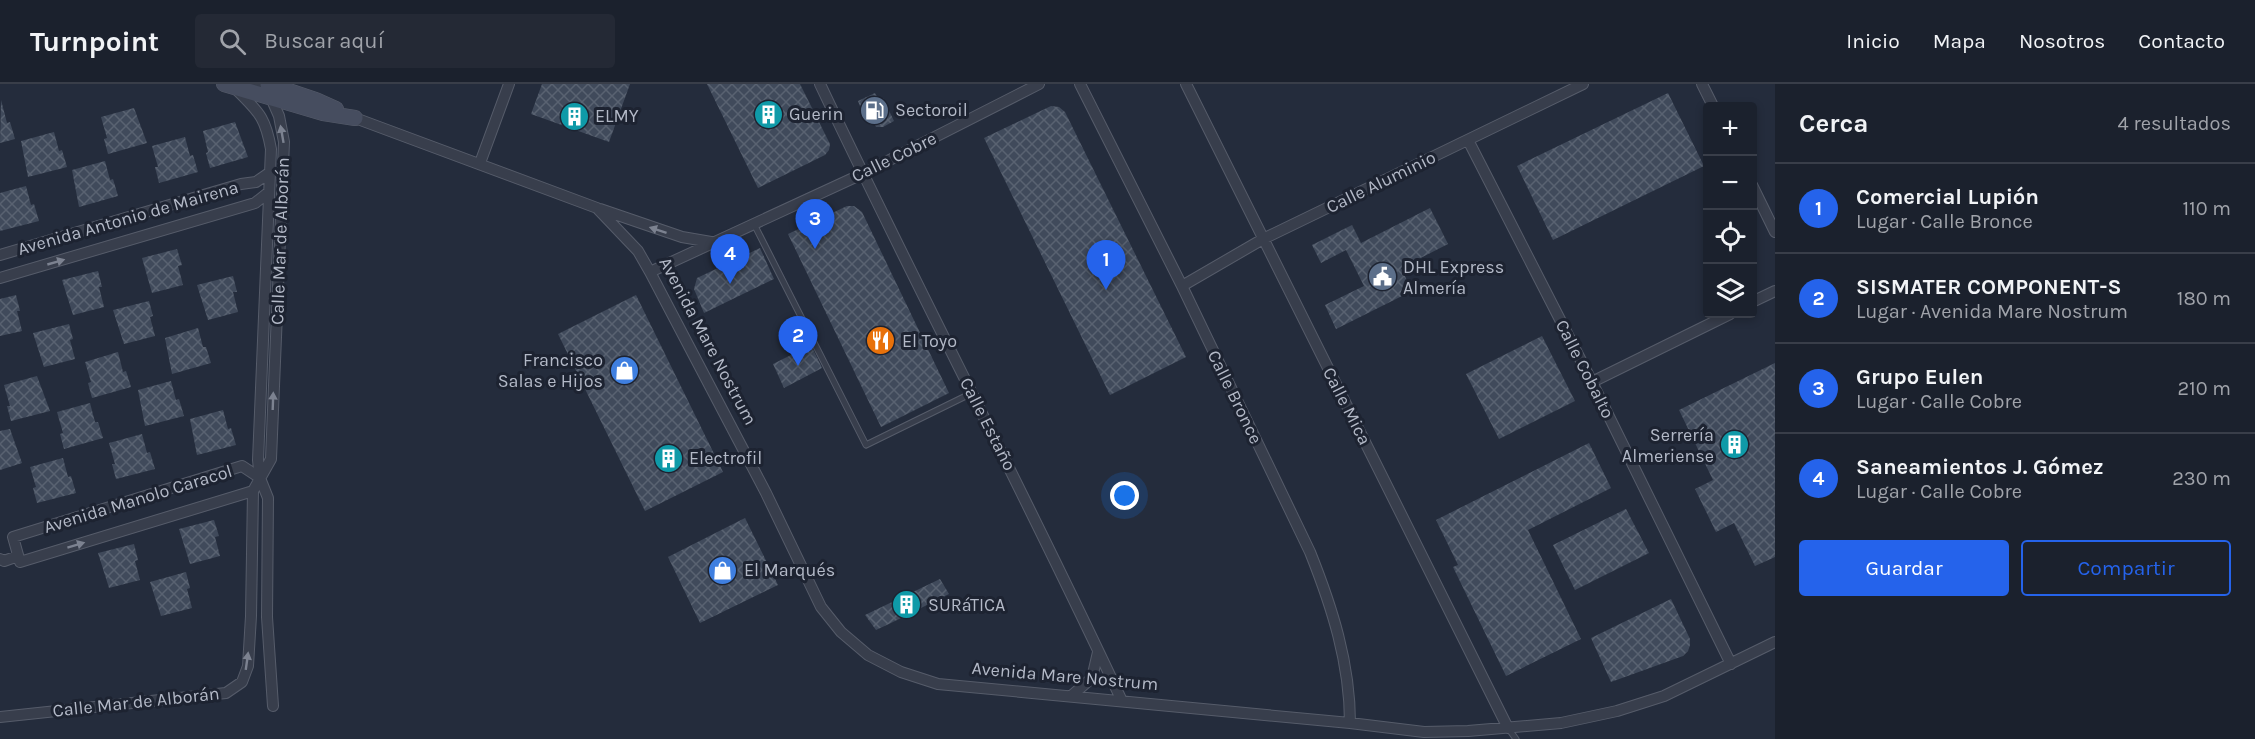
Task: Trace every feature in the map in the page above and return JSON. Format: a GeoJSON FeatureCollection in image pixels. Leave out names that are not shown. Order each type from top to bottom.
{"type":"FeatureCollection","features":[{"type":"Feature","properties":{"kind":"street"},"geometry":{"type":"LineString","coordinates":[[254,84],[272,100]]}},
{"type":"Feature","properties":{"kind":"street","name":"Avenida Mare Nostrum"},"geometry":{"type":"LineString","coordinates":[[268,84],[316,100],[356,118],[597,208],[682,237],[696,241],[715,242]]}},
{"type":"Feature","properties":{"kind":"street"},"geometry":{"type":"LineString","coordinates":[[480,163],[509,84]]}},
{"type":"Feature","properties":{"kind":"street","name":"Calle Estaño"},"geometry":{"type":"LineString","coordinates":[[820,84],[862,174],[1026,499],[1122,701]]}},
{"type":"Feature","properties":{"kind":"street","name":"Calle Cobre"},"geometry":{"type":"LineString","coordinates":[[650,272],[753,222],[862,174],[1038,84]]}},
{"type":"Feature","properties":{"kind":"street","name":"Calle Bronce"},"geometry":{"type":"LineString","coordinates":[[1080,84],[1182,286],[1310,552],[1327,596],[1341,646],[1350,694],[1350,723]]}},
{"type":"Feature","properties":{"kind":"street","name":"Calle Mica"},"geometry":{"type":"LineString","coordinates":[[1186,84],[1508,728]]}},
{"type":"Feature","properties":{"kind":"street","name":"Calle Aluminio"},"geometry":{"type":"LineString","coordinates":[[1182,286],[1263,239],[1583,84]]}},
{"type":"Feature","properties":{"kind":"street"},"geometry":{"type":"LineString","coordinates":[[1702,84],[1711,102]]}},
{"type":"Feature","properties":{"kind":"street","name":"Avenida Mare Nostrum"},"geometry":{"type":"LineString","coordinates":[[229,86],[323,113],[356,118]]}},
{"type":"Feature","properties":{"kind":"street","name":"Calle Mar de Alborán"},"geometry":{"type":"LineString","coordinates":[[229,86],[261,116],[267,127],[271,149],[258,460],[260,478]]}},
{"type":"Feature","properties":{"kind":"street","name":"Calle Mar de Alborán"},"geometry":{"type":"LineString","coordinates":[[0,717],[226,693],[242,682],[248,666],[251,616],[253,491],[271,459],[284,142],[279,116],[272,100]]}},
{"type":"Feature","properties":{"kind":"street","name":"Calle Cobalto"},"geometry":{"type":"LineString","coordinates":[[1468,140],[1592,382],[1731,664]]}},
{"type":"Feature","properties":{"kind":"street","name":"Avenida Antonio de Mairena"},"geometry":{"type":"LineString","coordinates":[[0,255],[241,184],[256,182],[270,173]]}},
{"type":"Feature","properties":{"kind":"street","name":"Avenida Antonio de Mairena"},"geometry":{"type":"LineString","coordinates":[[0,278],[255,203],[269,192],[256,182]]}},
{"type":"Feature","properties":{"kind":"street"},"geometry":{"type":"LineString","coordinates":[[269,192],[281,192]]}},
{"type":"Feature","properties":{"kind":"street"},"geometry":{"type":"LineString","coordinates":[[1757,195],[1775,232]]}},
{"type":"Feature","properties":{"kind":"street","name":"Avenida Antonio de Mairena"},"geometry":{"type":"LineString","coordinates":[[255,203],[268,213]]}},
{"type":"Feature","properties":{"kind":"street","name":"Avenida Mare Nostrum"},"geometry":{"type":"LineString","coordinates":[[597,208],[638,251],[650,272],[766,493],[821,607],[841,632],[868,655],[901,672],[938,684],[1424,732],[1561,723],[1617,711],[1664,696],[1775,642]]}},
{"type":"Feature","properties":{"kind":"street"},"geometry":{"type":"LineString","coordinates":[[1757,300],[1775,291]]}},
{"type":"Feature","properties":{"kind":"street"},"geometry":{"type":"LineString","coordinates":[[1592,382],[1722,318]]}},
{"type":"Feature","properties":{"kind":"street","name":"Avenida Manolo Caracol"},"geometry":{"type":"LineString","coordinates":[[19,559],[13,537],[242,466],[260,478]]}},
{"type":"Feature","properties":{"kind":"street"},"geometry":{"type":"LineString","coordinates":[[260,478],[268,498],[267,617],[273,706]]}},
{"type":"Feature","properties":{"kind":"street","name":"Avenida Manolo Caracol"},"geometry":{"type":"LineString","coordinates":[[0,559],[4,561],[19,559],[253,491]]}},
{"type":"Feature","properties":{"kind":"street"},"geometry":{"type":"LineString","coordinates":[[1071,696],[1092,678],[1098,652]]}},
{"type":"Feature","properties":{"kind":"lane"},"geometry":{"type":"LineString","coordinates":[[753,222],[866,445],[972,393]]}},
{"type":"Feature","properties":{"kind":"lane"},"geometry":{"type":"LineString","coordinates":[[1508,728],[1516,739]]}},
{"type":"Feature","properties":{"kind":"building"},"geometry":{"type":"Polygon","coordinates":[[[542,84],[630,84],[609,142],[531,114],[542,84]]]}},
{"type":"Feature","properties":{"kind":"building","name":"Guerin"},"geometry":{"type":"Polygon","coordinates":[[[707,84],[800,84],[830,144],[829,150],[825,155],[758,188],[707,84]]]}},
{"type":"Feature","properties":{"kind":"building"},"geometry":{"type":"Polygon","coordinates":[[[875,93],[879,100],[883,98],[894,121],[883,127],[876,127],[866,106],[861,109],[858,101],[875,93]]]}},
{"type":"Feature","properties":{"kind":"building"},"geometry":{"type":"Polygon","coordinates":[[[1668,93],[1703,164],[1703,166],[1553,240],[1517,166],[1668,93]]]}},
{"type":"Feature","properties":{"kind":"building"},"geometry":{"type":"Polygon","coordinates":[[[1,100],[7,123],[10,122],[15,139],[0,143],[1,100]]]}},
{"type":"Feature","properties":{"kind":"building"},"geometry":{"type":"Polygon","coordinates":[[[1051,106],[1059,107],[1065,112],[1186,357],[1110,395],[984,138],[1051,106]]]}},
{"type":"Feature","properties":{"kind":"building"},"geometry":{"type":"Polygon","coordinates":[[[134,108],[147,143],[108,154],[104,139],[107,138],[101,117],[134,108]]]}},
{"type":"Feature","properties":{"kind":"building"},"geometry":{"type":"Polygon","coordinates":[[[235,122],[248,157],[210,168],[203,131],[235,122]]]}},
{"type":"Feature","properties":{"kind":"building"},"geometry":{"type":"Polygon","coordinates":[[[54,132],[59,151],[62,150],[67,167],[28,177],[21,141],[54,132]]]}},
{"type":"Feature","properties":{"kind":"building"},"geometry":{"type":"Polygon","coordinates":[[[185,137],[190,156],[193,155],[198,172],[159,183],[155,167],[158,167],[152,146],[185,137]]]}},
{"type":"Feature","properties":{"kind":"building"},"geometry":{"type":"Polygon","coordinates":[[[105,161],[110,180],[113,179],[118,196],[79,207],[72,170],[105,161]]]}},
{"type":"Feature","properties":{"kind":"building"},"geometry":{"type":"Polygon","coordinates":[[[26,186],[31,205],[34,204],[39,221],[0,231],[0,193],[26,186]]]}},
{"type":"Feature","properties":{"kind":"building"},"geometry":{"type":"Polygon","coordinates":[[[847,206],[854,206],[862,212],[949,393],[881,427],[788,234],[847,206]]]}},
{"type":"Feature","properties":{"kind":"building","name":"DHL Express Almería"},"geometry":{"type":"Polygon","coordinates":[[[1430,208],[1448,244],[1401,268],[1412,291],[1336,329],[1325,305],[1364,286],[1346,250],[1321,263],[1312,245],[1352,225],[1361,243],[1430,208]]]}},
{"type":"Feature","properties":{"kind":"building"},"geometry":{"type":"Polygon","coordinates":[[[760,248],[774,279],[704,313],[694,289],[697,278],[760,248]]]}},
{"type":"Feature","properties":{"kind":"building"},"geometry":{"type":"Polygon","coordinates":[[[177,249],[182,265],[178,266],[183,285],[152,293],[142,258],[177,249]]]}},
{"type":"Feature","properties":{"kind":"building"},"geometry":{"type":"Polygon","coordinates":[[[98,271],[104,307],[73,315],[62,280],[98,271]]]}},
{"type":"Feature","properties":{"kind":"building"},"geometry":{"type":"Polygon","coordinates":[[[233,276],[237,292],[233,292],[238,312],[208,320],[197,285],[233,276]]]}},
{"type":"Feature","properties":{"kind":"building"},"geometry":{"type":"Polygon","coordinates":[[[16,295],[22,331],[0,336],[0,299],[16,295]]]}},
{"type":"Feature","properties":{"kind":"building","name":"Francisco Salas e Hijos"},"geometry":{"type":"Polygon","coordinates":[[[636,295],[723,472],[645,511],[558,334],[636,295]]]}},
{"type":"Feature","properties":{"kind":"building"},"geometry":{"type":"Polygon","coordinates":[[[149,301],[155,336],[124,344],[113,310],[149,301]]]}},
{"type":"Feature","properties":{"kind":"building"},"geometry":{"type":"Polygon","coordinates":[[[69,324],[75,359],[44,367],[33,333],[69,324]]]}},
{"type":"Feature","properties":{"kind":"building"},"geometry":{"type":"Polygon","coordinates":[[[198,328],[203,347],[206,347],[211,363],[172,374],[165,338],[198,328]]]}},
{"type":"Feature","properties":{"kind":"building"},"geometry":{"type":"Polygon","coordinates":[[[1542,336],[1575,401],[1499,439],[1466,374],[1542,336]]]}},
{"type":"Feature","properties":{"kind":"building"},"geometry":{"type":"Polygon","coordinates":[[[811,345],[822,368],[784,388],[773,364],[811,345]]]}},
{"type":"Feature","properties":{"kind":"building"},"geometry":{"type":"Polygon","coordinates":[[[118,352],[123,372],[126,371],[131,387],[92,398],[88,383],[91,382],[85,362],[118,352]]]}},
{"type":"Feature","properties":{"kind":"building","name":"Serrería Almeriense"},"geometry":{"type":"Polygon","coordinates":[[[1775,363],[1775,557],[1755,566],[1734,523],[1716,532],[1695,489],[1713,480],[1679,410],[1775,363]]]}},
{"type":"Feature","properties":{"kind":"building"},"geometry":{"type":"Polygon","coordinates":[[[37,376],[50,411],[11,421],[7,406],[10,406],[4,385],[37,376]]]}},
{"type":"Feature","properties":{"kind":"building"},"geometry":{"type":"Polygon","coordinates":[[[171,381],[176,400],[179,399],[184,416],[145,426],[138,390],[171,381]]]}},
{"type":"Feature","properties":{"kind":"building"},"geometry":{"type":"Polygon","coordinates":[[[90,403],[95,422],[98,422],[103,438],[64,449],[60,434],[63,433],[57,412],[90,403]]]}},
{"type":"Feature","properties":{"kind":"building"},"geometry":{"type":"Polygon","coordinates":[[[223,410],[228,429],[231,428],[236,445],[197,455],[190,419],[223,410]]]}},
{"type":"Feature","properties":{"kind":"building"},"geometry":{"type":"Polygon","coordinates":[[[10,429],[22,463],[0,470],[0,431],[10,429]]]}},
{"type":"Feature","properties":{"kind":"building"},"geometry":{"type":"Polygon","coordinates":[[[142,434],[147,453],[150,452],[155,469],[116,479],[112,464],[115,464],[109,443],[142,434]]]}},
{"type":"Feature","properties":{"kind":"building"},"geometry":{"type":"Polygon","coordinates":[[[1589,443],[1611,488],[1528,530],[1581,639],[1506,676],[1453,567],[1458,565],[1436,520],[1589,443]]]}},
{"type":"Feature","properties":{"kind":"building"},"geometry":{"type":"Polygon","coordinates":[[[63,458],[68,477],[71,476],[76,493],[37,503],[33,488],[36,487],[30,467],[63,458]]]}},
{"type":"Feature","properties":{"kind":"building"},"geometry":{"type":"Polygon","coordinates":[[[1626,509],[1649,553],[1575,590],[1553,545],[1626,509]]]}},
{"type":"Feature","properties":{"kind":"building"},"geometry":{"type":"Polygon","coordinates":[[[745,518],[778,585],[700,623],[668,557],[745,518]]]}},
{"type":"Feature","properties":{"kind":"building"},"geometry":{"type":"Polygon","coordinates":[[[214,520],[219,536],[215,537],[220,556],[190,564],[179,529],[214,520]]]}},
{"type":"Feature","properties":{"kind":"building"},"geometry":{"type":"Polygon","coordinates":[[[134,544],[138,560],[135,561],[140,580],[109,588],[98,553],[134,544]]]}},
{"type":"Feature","properties":{"kind":"building"},"geometry":{"type":"Polygon","coordinates":[[[186,572],[190,588],[187,589],[192,608],[161,616],[150,582],[186,572]]]}},
{"type":"Feature","properties":{"kind":"building","name":"SURáTICA"},"geometry":{"type":"Polygon","coordinates":[[[940,579],[949,594],[891,623],[876,630],[865,615],[940,579]]]}},
{"type":"Feature","properties":{"kind":"building"},"geometry":{"type":"Polygon","coordinates":[[[1671,599],[1690,639],[1688,651],[1683,656],[1611,682],[1591,638],[1671,599]]]}},
{"type":"Feature","properties":{"kind":"place","name":"Sectoroil"},"geometry":{"type":"Point","coordinates":[874,110]}},
{"type":"Feature","properties":{"kind":"place","name":"Guerin"},"geometry":{"type":"Point","coordinates":[768,114]}},
{"type":"Feature","properties":{"kind":"place","name":"ELMY"},"geometry":{"type":"Point","coordinates":[574,116]}},
{"type":"Feature","properties":{"kind":"place","name":"Grupo Eulen"},"geometry":{"type":"Point","coordinates":[815,249]}},
{"type":"Feature","properties":{"kind":"place","name":"DHL Express Almería"},"geometry":{"type":"Point","coordinates":[1382,277]}},
{"type":"Feature","properties":{"kind":"place","name":"Saneamientos J. Gómez"},"geometry":{"type":"Point","coordinates":[730,284]}},
{"type":"Feature","properties":{"kind":"place","name":"Comercial Lupión"},"geometry":{"type":"Point","coordinates":[1106,290]}},
{"type":"Feature","properties":{"kind":"place","name":"El Toyo"},"geometry":{"type":"Point","coordinates":[881,341]}},
{"type":"Feature","properties":{"kind":"place","name":"SISMATER COMPONENT-S"},"geometry":{"type":"Point","coordinates":[798,366]}},
{"type":"Feature","properties":{"kind":"place","name":"Francisco Salas e Hijos"},"geometry":{"type":"Point","coordinates":[624,370]}},
{"type":"Feature","properties":{"kind":"place","name":"Serrería Almeriense"},"geometry":{"type":"Point","coordinates":[1735,445]}},
{"type":"Feature","properties":{"kind":"place","name":"Electrofil"},"geometry":{"type":"Point","coordinates":[668,458]}},
{"type":"Feature","properties":{"kind":"place","name":"El Marqués"},"geometry":{"type":"Point","coordinates":[723,570]}},
{"type":"Feature","properties":{"kind":"place","name":"SURáTICA"},"geometry":{"type":"Point","coordinates":[907,605]}}]}
